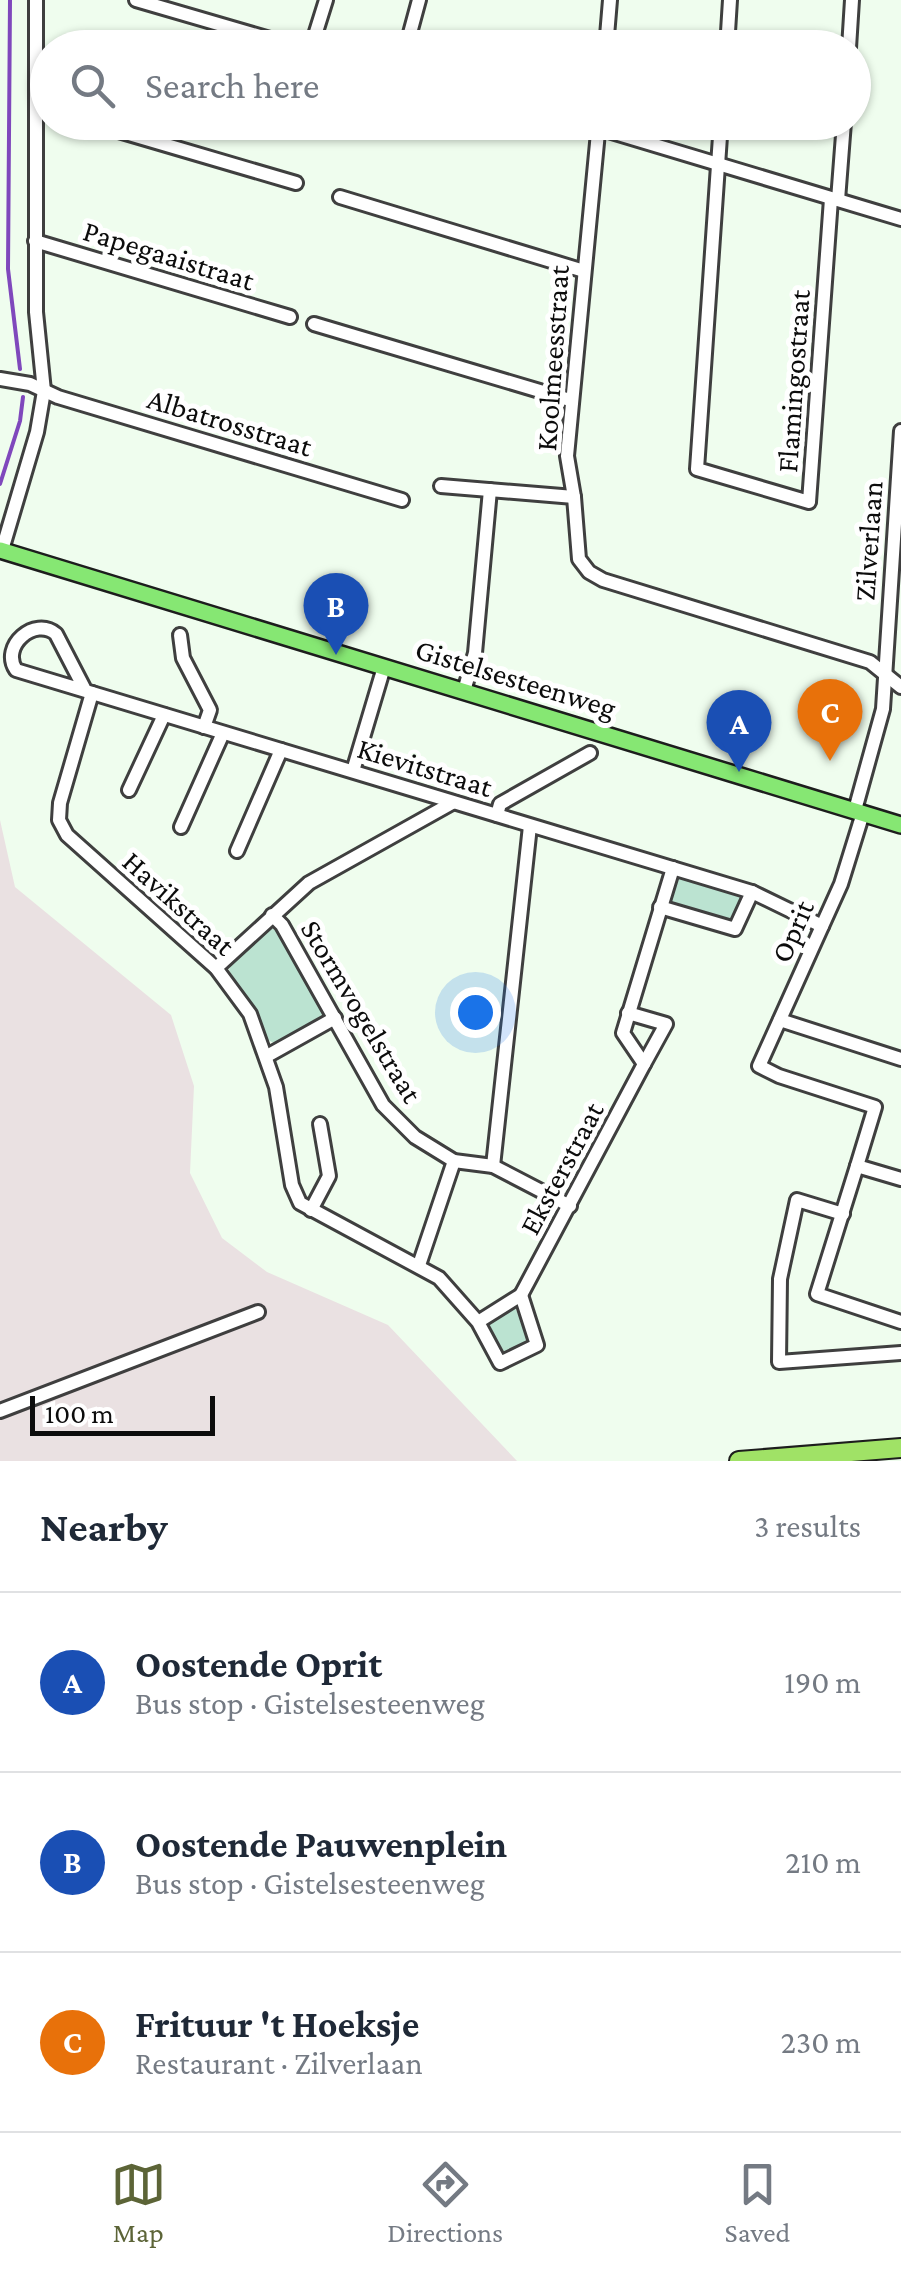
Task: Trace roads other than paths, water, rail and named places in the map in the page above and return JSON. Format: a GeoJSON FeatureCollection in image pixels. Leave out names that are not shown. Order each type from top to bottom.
{"type":"FeatureCollection","features":[{"type":"Feature","properties":{"kind":"highway"},"geometry":{"type":"LineString","coordinates":[[739,1461],[901,1448]]}},
{"type":"Feature","properties":{"kind":"main road","name":"Gistelsesteenweg"},"geometry":{"type":"LineString","coordinates":[[1,550],[901,825]]}},
{"type":"Feature","properties":{"kind":"street"},"geometry":{"type":"LineString","coordinates":[[36,0],[38,30]]}},
{"type":"Feature","properties":{"kind":"street"},"geometry":{"type":"LineString","coordinates":[[136,0],[240,30]]}},
{"type":"Feature","properties":{"kind":"street"},"geometry":{"type":"LineString","coordinates":[[317,30],[326,0]]}},
{"type":"Feature","properties":{"kind":"street"},"geometry":{"type":"LineString","coordinates":[[411,30],[419,0]]}},
{"type":"Feature","properties":{"kind":"street"},"geometry":{"type":"LineString","coordinates":[[608,30],[610,0]]}},
{"type":"Feature","properties":{"kind":"street"},"geometry":{"type":"LineString","coordinates":[[728,30],[730,0]]}},
{"type":"Feature","properties":{"kind":"street"},"geometry":{"type":"LineString","coordinates":[[850,30],[852,0]]}},
{"type":"Feature","properties":{"kind":"street"},"geometry":{"type":"LineString","coordinates":[[1,550],[37,432],[44,391],[36,312],[40,140]]}},
{"type":"Feature","properties":{"kind":"street"},"geometry":{"type":"LineString","coordinates":[[149,140],[296,183]]}},
{"type":"Feature","properties":{"kind":"street","name":"Koolmeesstraat"},"geometry":{"type":"LineString","coordinates":[[597,140],[567,456],[578,559],[603,580],[870,662],[901,687]]}},
{"type":"Feature","properties":{"kind":"street"},"geometry":{"type":"LineString","coordinates":[[645,140],[901,219]]}},
{"type":"Feature","properties":{"kind":"street"},"geometry":{"type":"LineString","coordinates":[[718,163],[720,140]]}},
{"type":"Feature","properties":{"kind":"street"},"geometry":{"type":"LineString","coordinates":[[834,200],[842,140]]}},
{"type":"Feature","properties":{"kind":"street","name":"Flamingostraat"},"geometry":{"type":"LineString","coordinates":[[718,163],[697,470],[810,502],[834,200]]}},
{"type":"Feature","properties":{"kind":"street"},"geometry":{"type":"LineString","coordinates":[[340,196],[584,271]]}},
{"type":"Feature","properties":{"kind":"street","name":"Papegaaistraat"},"geometry":{"type":"LineString","coordinates":[[35,240],[290,317]]}},
{"type":"Feature","properties":{"kind":"street"},"geometry":{"type":"LineString","coordinates":[[314,324],[570,400]]}},
{"type":"Feature","properties":{"kind":"street","name":"Albatrosstraat"},"geometry":{"type":"LineString","coordinates":[[0,379],[30,384],[402,500]]}},
{"type":"Feature","properties":{"kind":"street","name":"Zilverlaan"},"geometry":{"type":"LineString","coordinates":[[888,656],[901,431]]}},
{"type":"Feature","properties":{"kind":"street"},"geometry":{"type":"LineString","coordinates":[[441,486],[574,497]]}},
{"type":"Feature","properties":{"kind":"street"},"geometry":{"type":"LineString","coordinates":[[464,691],[475,652],[490,490]]}},
{"type":"Feature","properties":{"kind":"street","name":"Zilverlaan"},"geometry":{"type":"LineString","coordinates":[[859,812],[877,738],[892,641],[901,531]]}},
{"type":"Feature","properties":{"kind":"street","name":"Kievitstraat"},"geometry":{"type":"LineString","coordinates":[[88,691],[56,634],[48,627],[39,626],[16,637],[8,646],[5,654],[16,670],[752,892],[822,926]]}},
{"type":"Feature","properties":{"kind":"street"},"geometry":{"type":"LineString","coordinates":[[180,635],[182,658],[210,710],[204,727]]}},
{"type":"Feature","properties":{"kind":"street"},"geometry":{"type":"LineString","coordinates":[[352,771],[384,667]]}},
{"type":"Feature","properties":{"kind":"street","name":"Havikstraat"},"geometry":{"type":"LineString","coordinates":[[88,691],[59,820],[67,835],[216,968],[250,1014],[276,1086],[292,1185],[300,1202],[312,1210]]}},
{"type":"Feature","properties":{"kind":"street"},"geometry":{"type":"LineString","coordinates":[[129,790],[164,714]]}},
{"type":"Feature","properties":{"kind":"street"},"geometry":{"type":"LineString","coordinates":[[181,827],[223,733]]}},
{"type":"Feature","properties":{"kind":"street"},"geometry":{"type":"LineString","coordinates":[[237,851],[280,750]]}},
{"type":"Feature","properties":{"kind":"street"},"geometry":{"type":"LineString","coordinates":[[497,814],[500,804],[590,754]]}},
{"type":"Feature","properties":{"kind":"street"},"geometry":{"type":"LineString","coordinates":[[216,968],[308,883],[452,803]]}},
{"type":"Feature","properties":{"kind":"street","name":"Oprit"},"geometry":{"type":"LineString","coordinates":[[857,1166],[876,1108],[759,1066],[841,884],[859,812]]}},
{"type":"Feature","properties":{"kind":"street"},"geometry":{"type":"LineString","coordinates":[[493,1166],[530,826]]}},
{"type":"Feature","properties":{"kind":"street"},"geometry":{"type":"LineString","coordinates":[[644,1064],[623,1033],[672,868]]}},
{"type":"Feature","properties":{"kind":"street"},"geometry":{"type":"LineString","coordinates":[[660,907],[734,929],[752,892]]}},
{"type":"Feature","properties":{"kind":"street","name":"Stormvogelstraat"},"geometry":{"type":"LineString","coordinates":[[272,915],[282,925],[383,1105],[415,1137],[454,1161],[493,1166],[570,1206]]}},
{"type":"Feature","properties":{"kind":"street","name":"Eksterstraat"},"geometry":{"type":"LineString","coordinates":[[478,1322],[521,1295],[666,1024],[628,1013]]}},
{"type":"Feature","properties":{"kind":"street"},"geometry":{"type":"LineString","coordinates":[[267,1056],[335,1018]]}},
{"type":"Feature","properties":{"kind":"street"},"geometry":{"type":"LineString","coordinates":[[780,1020],[901,1059]]}},
{"type":"Feature","properties":{"kind":"street"},"geometry":{"type":"LineString","coordinates":[[320,1124],[330,1176],[312,1210],[418,1264],[461,1299],[500,1363],[538,1346],[521,1295]]}},
{"type":"Feature","properties":{"kind":"street"},"geometry":{"type":"LineString","coordinates":[[418,1264],[454,1161]]}},
{"type":"Feature","properties":{"kind":"street"},"geometry":{"type":"LineString","coordinates":[[901,1179],[857,1166],[817,1294],[901,1322]]}},
{"type":"Feature","properties":{"kind":"street"},"geometry":{"type":"LineString","coordinates":[[843,1214],[797,1200],[780,1279],[778,1362],[901,1353]]}},
{"type":"Feature","properties":{"kind":"street"},"geometry":{"type":"LineString","coordinates":[[0,1411],[258,1312]]}},
{"type":"Feature","properties":{"kind":"waterway"},"geometry":{"type":"LineString","coordinates":[[10,0],[8,269],[20,369]]}},
{"type":"Feature","properties":{"kind":"waterway"},"geometry":{"type":"LineString","coordinates":[[0,484],[20,421],[23,397]]}},
{"type":"Feature","properties":{"kind":"place","name":"Oostende Pauwenplein"},"geometry":{"type":"Point","coordinates":[336,655]}},
{"type":"Feature","properties":{"kind":"place","name":"Frituur 't Hoeksje"},"geometry":{"type":"Point","coordinates":[830,761]}},
{"type":"Feature","properties":{"kind":"place","name":"Oostende Oprit"},"geometry":{"type":"Point","coordinates":[739,772]}}]}
